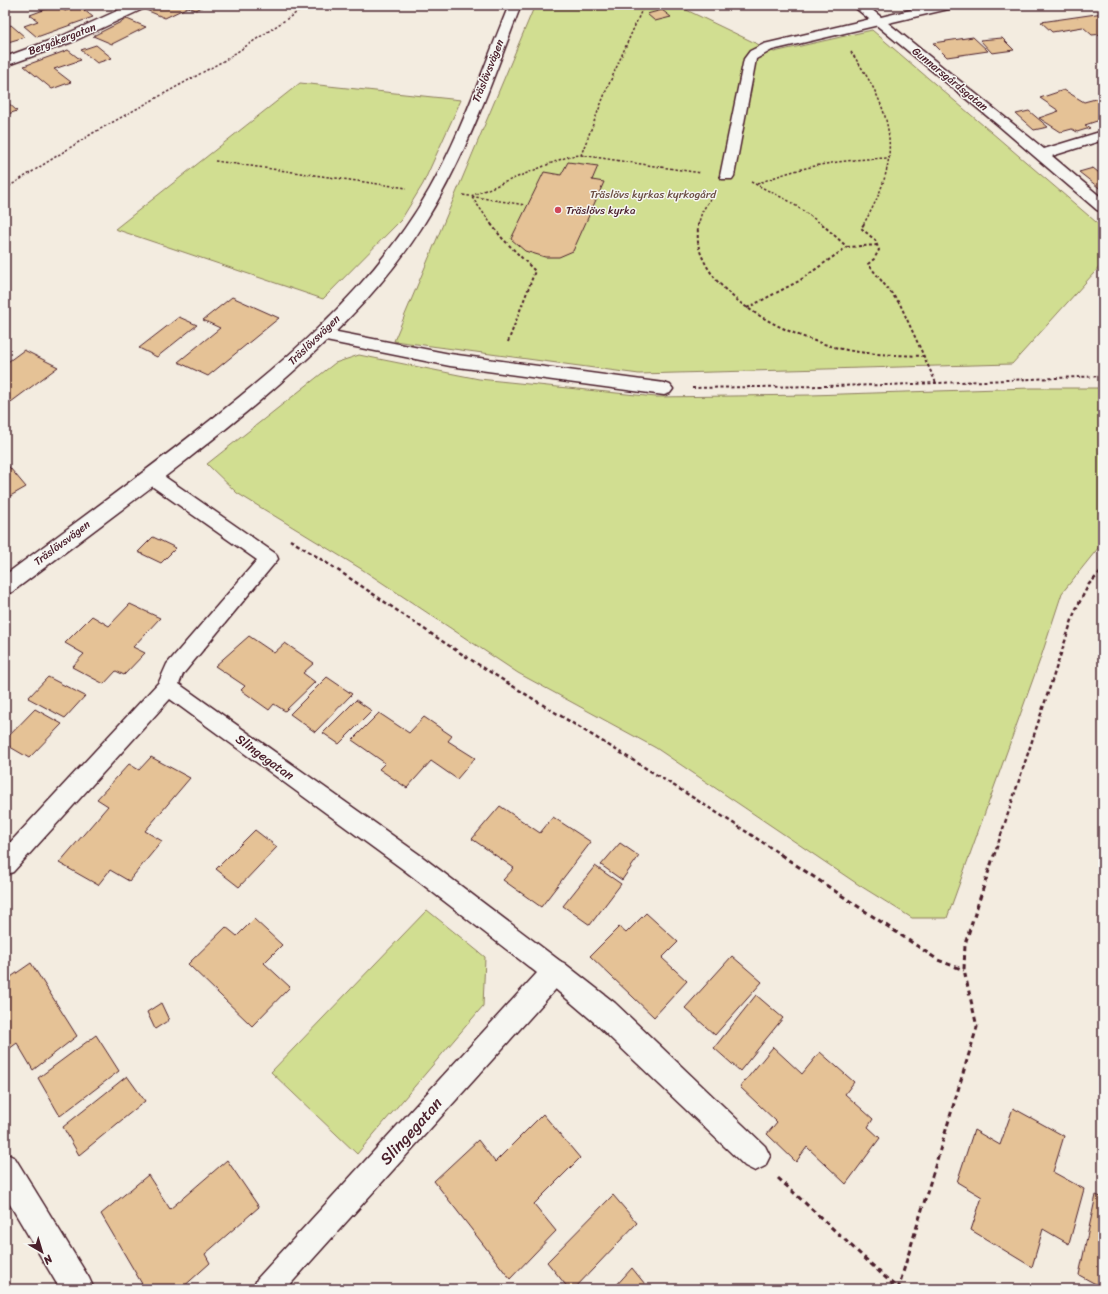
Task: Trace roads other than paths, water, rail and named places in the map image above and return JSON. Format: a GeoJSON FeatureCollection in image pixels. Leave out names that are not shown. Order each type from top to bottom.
{"type":"FeatureCollection","features":[{"type":"Feature","properties":{"kind":"street","name":"Bergåkergatan"},"geometry":{"type":"LineString","coordinates":[[8,58],[67,39],[140,5]]}},
{"type":"Feature","properties":{"kind":"street","name":"Träslövsvägen"},"geometry":{"type":"LineString","coordinates":[[5,586],[152,477],[262,389],[322,335],[382,269],[413,228],[457,148],[515,5]]}},
{"type":"Feature","properties":{"kind":"street","name":"Gunnarsgårdsgatan"},"geometry":{"type":"LineString","coordinates":[[858,5],[1103,207]]}},
{"type":"Feature","properties":{"kind":"street"},"geometry":{"type":"LineString","coordinates":[[878,21],[948,5]]}},
{"type":"Feature","properties":{"kind":"street"},"geometry":{"type":"LineString","coordinates":[[1041,155],[1103,134]]}},
{"type":"Feature","properties":{"kind":"street"},"geometry":{"type":"LineString","coordinates":[[322,335],[382,349],[498,368],[664,389]]}},
{"type":"Feature","properties":{"kind":"street","name":"Slingegatan"},"geometry":{"type":"LineString","coordinates":[[555,972],[605,1013],[755,1156]]}},
{"type":"Feature","properties":{"kind":"street"},"geometry":{"type":"LineString","coordinates":[[5,1168],[78,1289]]}},
{"type":"Feature","properties":{"kind":"lane"},"geometry":{"type":"LineString","coordinates":[[727,176],[750,59],[754,54],[768,47],[878,21]]}},
{"type":"Feature","properties":{"kind":"lane"},"geometry":{"type":"LineString","coordinates":[[5,864],[168,687],[174,670],[269,559],[152,477]]}},
{"type":"Feature","properties":{"kind":"lane","name":"Slingegatan"},"geometry":{"type":"LineString","coordinates":[[168,687],[399,854],[503,931],[555,972],[267,1289]]}},
{"type":"Feature","properties":{"kind":"place","name":"Träslövs kyrka"},"geometry":{"type":"Point","coordinates":[558,210]}},
{"type":"Feature","properties":{"kind":"park label","name":"Träslövs kyrkas kyrkogård"},"geometry":{"type":"Point","coordinates":[653,194]}}]}
